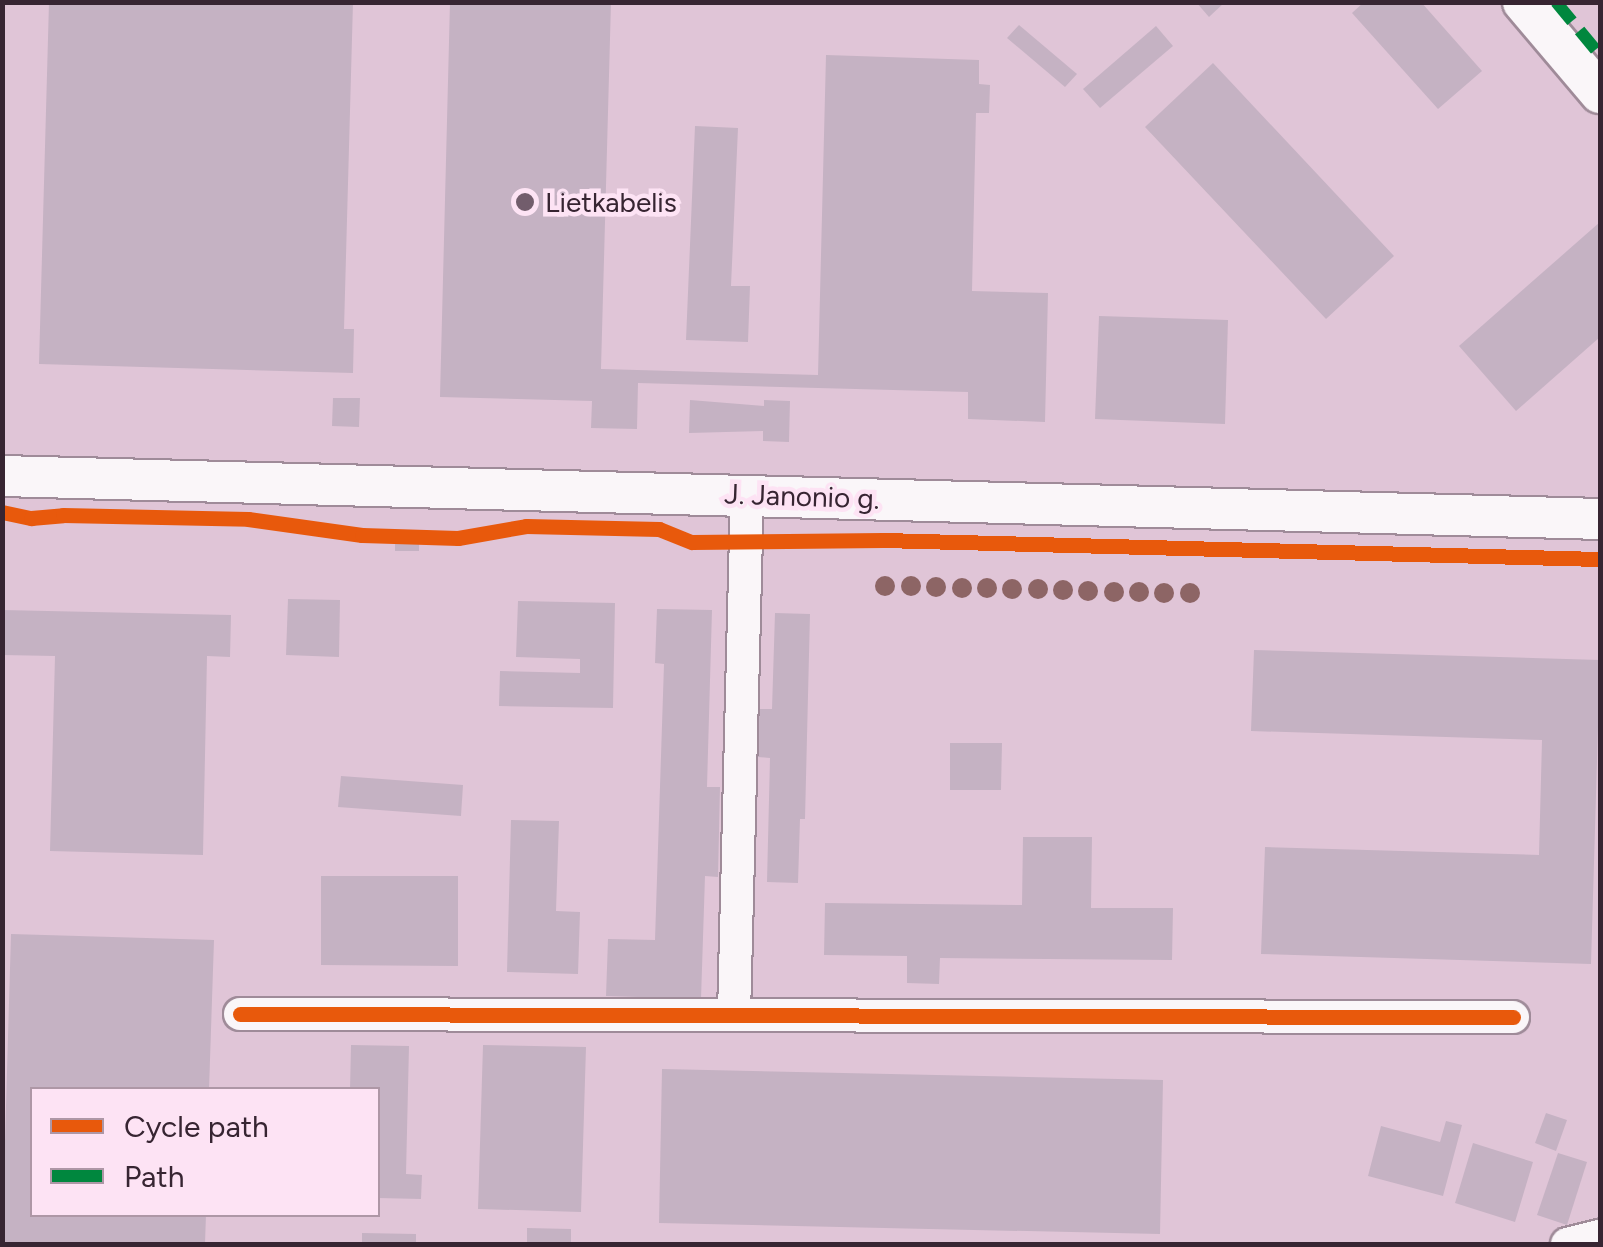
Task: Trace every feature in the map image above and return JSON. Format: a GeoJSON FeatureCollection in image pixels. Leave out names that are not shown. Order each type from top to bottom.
{"type":"FeatureCollection","features":[{"type":"Feature","properties":{"kind":"main road"},"geometry":{"type":"LineString","coordinates":[[1523,2],[1600,93]]}},
{"type":"Feature","properties":{"kind":"main road","name":"J. Janonio g."},"geometry":{"type":"LineString","coordinates":[[2,476],[1600,519]]}},
{"type":"Feature","properties":{"kind":"street"},"geometry":{"type":"LineString","coordinates":[[734,1015],[747,494]]}},
{"type":"Feature","properties":{"kind":"street"},"geometry":{"type":"LineString","coordinates":[[240,1014],[1512,1017]]}},
{"type":"Feature","properties":{"kind":"street"},"geometry":{"type":"LineString","coordinates":[[1567,1244],[1600,1236]]}},
{"type":"Feature","properties":{"kind":"building"},"geometry":{"type":"Polygon","coordinates":[[[49,2],[353,2],[344,329],[354,329],[353,373],[39,364],[49,2]]]}},
{"type":"Feature","properties":{"kind":"building","name":"Lietkabelis"},"geometry":{"type":"Polygon","coordinates":[[[450,2],[611,2],[601,369],[818,375],[826,55],[979,60],[979,84],[990,85],[989,113],[976,113],[972,291],[1048,293],[1045,422],[968,419],[968,392],[638,383],[637,429],[591,428],[592,401],[440,397],[450,2]]]}},
{"type":"Feature","properties":{"kind":"building"},"geometry":{"type":"Polygon","coordinates":[[[1196,2],[1225,2],[1209,17],[1196,2]]]}},
{"type":"Feature","properties":{"kind":"building"},"geometry":{"type":"Polygon","coordinates":[[[1364,2],[1421,2],[1482,71],[1438,109],[1352,13],[1364,2]]]}},
{"type":"Feature","properties":{"kind":"building"},"geometry":{"type":"Polygon","coordinates":[[[1019,25],[1077,74],[1065,87],[1007,38],[1019,25]]]}},
{"type":"Feature","properties":{"kind":"building"},"geometry":{"type":"Polygon","coordinates":[[[1156,26],[1173,46],[1100,108],[1083,89],[1156,26]]]}},
{"type":"Feature","properties":{"kind":"building"},"geometry":{"type":"Polygon","coordinates":[[[1213,63],[1394,256],[1326,319],[1145,127],[1213,63]]]}},
{"type":"Feature","properties":{"kind":"building"},"geometry":{"type":"Polygon","coordinates":[[[695,126],[738,128],[731,286],[750,286],[748,342],[686,340],[695,126]]]}},
{"type":"Feature","properties":{"kind":"building"},"geometry":{"type":"Polygon","coordinates":[[[1600,222],[1600,337],[1516,411],[1459,346],[1600,222]]]}},
{"type":"Feature","properties":{"kind":"building"},"geometry":{"type":"Polygon","coordinates":[[[1099,316],[1228,320],[1225,424],[1095,419],[1099,316]]]}},
{"type":"Feature","properties":{"kind":"building"},"geometry":{"type":"Polygon","coordinates":[[[333,398],[360,398],[359,427],[332,426],[333,398]]]}},
{"type":"Feature","properties":{"kind":"building"},"geometry":{"type":"Polygon","coordinates":[[[690,400],[764,406],[764,400],[790,401],[789,442],[763,441],[763,431],[689,433],[690,400]]]}},
{"type":"Feature","properties":{"kind":"building"},"geometry":{"type":"Polygon","coordinates":[[[395,542],[419,543],[419,551],[395,551],[395,542]]]}},
{"type":"Feature","properties":{"kind":"building"},"geometry":{"type":"Polygon","coordinates":[[[288,599],[340,600],[339,657],[286,655],[288,599]]]}},
{"type":"Feature","properties":{"kind":"building"},"geometry":{"type":"Polygon","coordinates":[[[518,601],[615,603],[613,708],[499,706],[500,671],[580,673],[580,659],[516,657],[518,601]]]}},
{"type":"Feature","properties":{"kind":"building"},"geometry":{"type":"Polygon","coordinates":[[[657,609],[712,610],[707,787],[720,787],[718,877],[705,876],[701,999],[606,996],[608,939],[655,940],[664,664],[655,663],[657,609]]]}},
{"type":"Feature","properties":{"kind":"building"},"geometry":{"type":"Polygon","coordinates":[[[2,610],[231,615],[230,657],[207,656],[203,855],[50,851],[55,656],[2,655],[2,610]]]}},
{"type":"Feature","properties":{"kind":"building"},"geometry":{"type":"Polygon","coordinates":[[[775,613],[810,614],[805,819],[800,819],[798,883],[767,882],[770,758],[758,757],[759,709],[772,709],[775,613]]]}},
{"type":"Feature","properties":{"kind":"building"},"geometry":{"type":"Polygon","coordinates":[[[1254,650],[1600,660],[1591,964],[1261,954],[1265,847],[1539,855],[1542,740],[1251,731],[1254,650]]]}},
{"type":"Feature","properties":{"kind":"building"},"geometry":{"type":"Polygon","coordinates":[[[950,743],[1002,743],[1001,790],[950,790],[950,743]]]}},
{"type":"Feature","properties":{"kind":"building"},"geometry":{"type":"Polygon","coordinates":[[[341,776],[463,785],[461,816],[338,807],[341,776]]]}},
{"type":"Feature","properties":{"kind":"building"},"geometry":{"type":"Polygon","coordinates":[[[511,820],[559,821],[556,911],[580,912],[578,974],[507,972],[511,820]]]}},
{"type":"Feature","properties":{"kind":"building"},"geometry":{"type":"Polygon","coordinates":[[[1023,837],[1092,837],[1091,908],[1173,908],[1172,960],[940,958],[939,984],[907,983],[907,956],[824,955],[825,903],[1022,905],[1023,837]]]}},
{"type":"Feature","properties":{"kind":"building"},"geometry":{"type":"Polygon","coordinates":[[[321,876],[458,876],[458,966],[321,965],[321,876]]]}},
{"type":"Feature","properties":{"kind":"building"},"geometry":{"type":"Polygon","coordinates":[[[11,934],[214,940],[209,1087],[30,1087],[30,1217],[206,1217],[205,1244],[2,1244],[11,934]]]}},
{"type":"Feature","properties":{"kind":"building"},"geometry":{"type":"Polygon","coordinates":[[[351,1045],[409,1046],[406,1174],[422,1175],[421,1199],[380,1198],[380,1087],[350,1087],[351,1045]]]}},
{"type":"Feature","properties":{"kind":"building"},"geometry":{"type":"Polygon","coordinates":[[[483,1045],[586,1047],[581,1212],[478,1209],[483,1045]]]}},
{"type":"Feature","properties":{"kind":"building"},"geometry":{"type":"Polygon","coordinates":[[[662,1069],[1163,1080],[1160,1234],[659,1223],[662,1069]]]}},
{"type":"Feature","properties":{"kind":"building"},"geometry":{"type":"Polygon","coordinates":[[[1546,1113],[1567,1120],[1556,1151],[1535,1143],[1546,1113]]]}},
{"type":"Feature","properties":{"kind":"building"},"geometry":{"type":"Polygon","coordinates":[[[1446,1121],[1462,1125],[1443,1196],[1368,1176],[1381,1126],[1440,1142],[1446,1121]]]}},
{"type":"Feature","properties":{"kind":"building"},"geometry":{"type":"Polygon","coordinates":[[[1473,1143],[1533,1162],[1515,1222],[1455,1203],[1473,1143]]]}},
{"type":"Feature","properties":{"kind":"building"},"geometry":{"type":"Polygon","coordinates":[[[1558,1153],[1587,1162],[1567,1225],[1537,1215],[1558,1153]]]}},
{"type":"Feature","properties":{"kind":"building"},"geometry":{"type":"Polygon","coordinates":[[[527,1228],[571,1229],[571,1244],[527,1244],[527,1228]]]}},
{"type":"Feature","properties":{"kind":"building"},"geometry":{"type":"Polygon","coordinates":[[[362,1233],[416,1234],[416,1244],[362,1244],[362,1233]]]}},
{"type":"Feature","properties":{"kind":"marked path"},"geometry":{"type":"LineString","coordinates":[[1556,2],[1600,55]]}},
{"type":"Feature","properties":{"kind":"cycle path"},"geometry":{"type":"LineString","coordinates":[[2,512],[31,518],[63,515],[248,519],[362,535],[458,538],[526,526],[659,529],[692,542],[883,540],[1600,559]]}},
{"type":"Feature","properties":{"kind":"cycle path"},"geometry":{"type":"LineString","coordinates":[[240,1014],[1513,1017]]}},
{"type":"Feature","properties":{"kind":"place","name":"Lietkabelis"},"geometry":{"type":"Point","coordinates":[525,202]}}]}
